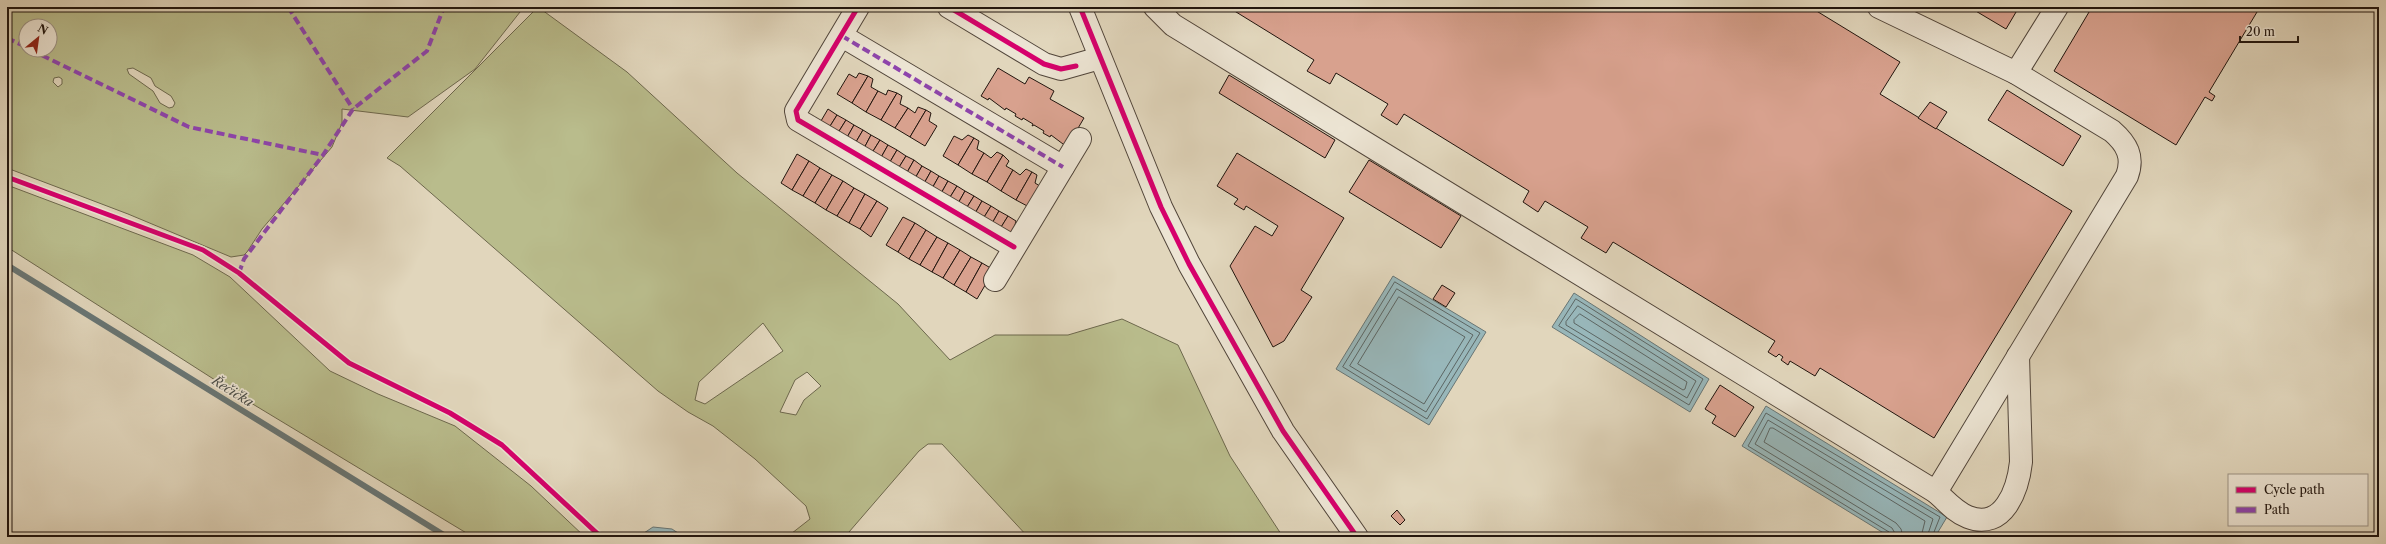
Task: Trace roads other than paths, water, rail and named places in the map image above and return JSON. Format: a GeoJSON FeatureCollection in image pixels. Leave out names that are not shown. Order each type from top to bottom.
{"type":"FeatureCollection","features":[{"type":"Feature","properties":{"kind":"street"},"geometry":{"type":"LineString","coordinates":[[858,7],[796,111],[798,120],[1014,247]]}},
{"type":"Feature","properties":{"kind":"street"},"geometry":{"type":"LineString","coordinates":[[949,7],[1044,64],[1061,69],[1100,58]]}},
{"type":"Feature","properties":{"kind":"street"},"geometry":{"type":"LineString","coordinates":[[1080,7],[1161,207],[1192,271],[1283,431],[1357,537]]}},
{"type":"Feature","properties":{"kind":"street"},"geometry":{"type":"LineString","coordinates":[[1155,7],[1173,25],[1936,492],[1958,512],[1976,520],[1995,516],[2010,501],[2019,477],[2021,462],[2018,356]]}},
{"type":"Feature","properties":{"kind":"street"},"geometry":{"type":"LineString","coordinates":[[1879,7],[2016,73],[2112,131],[2126,144],[2131,159],[2127,176],[1936,492]]}},
{"type":"Feature","properties":{"kind":"street"},"geometry":{"type":"LineString","coordinates":[[2016,73],[2057,7]]}},
{"type":"Feature","properties":{"kind":"street"},"geometry":{"type":"LineString","coordinates":[[842,36],[1063,167]]}},
{"type":"Feature","properties":{"kind":"street"},"geometry":{"type":"LineString","coordinates":[[995,280],[1080,139]]}},
{"type":"Feature","properties":{"kind":"water"},"geometry":{"type":"Polygon","coordinates":[[[1393,276],[1486,332],[1429,425],[1336,369],[1393,276]]]}},
{"type":"Feature","properties":{"kind":"water"},"geometry":{"type":"Polygon","coordinates":[[[1574,293],[1709,379],[1690,412],[1552,327],[1574,293]]]}},
{"type":"Feature","properties":{"kind":"water"},"geometry":{"type":"Polygon","coordinates":[[[1766,406],[1947,517],[1935,537],[1890,537],[1742,446],[1766,406]]]}},
{"type":"Feature","properties":{"kind":"water"},"geometry":{"type":"Polygon","coordinates":[[[653,527],[672,529],[684,537],[638,537],[653,527]]]}},
{"type":"Feature","properties":{"kind":"waterway","name":"Řečička"},"geometry":{"type":"LineString","coordinates":[[7,265],[447,537]]}}]}
